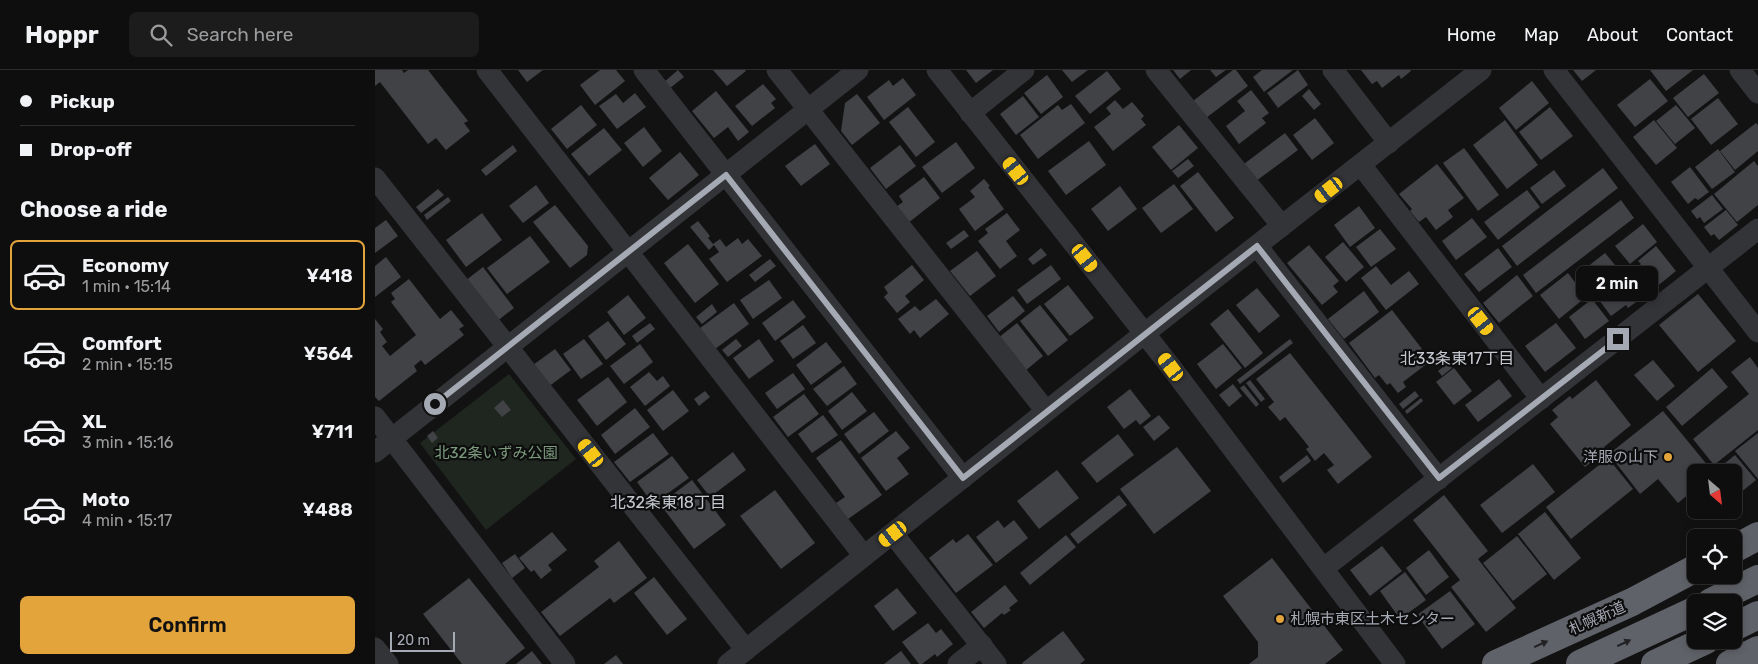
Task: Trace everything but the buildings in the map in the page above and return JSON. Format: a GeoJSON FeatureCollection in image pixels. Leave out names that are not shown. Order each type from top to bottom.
{"type":"FeatureCollection","features":[{"type":"Feature","properties":{"kind":"highway"},"geometry":{"type":"LineString","coordinates":[[1742,545],[1758,536]]}},
{"type":"Feature","properties":{"kind":"highway","name":"札幌新道"},"geometry":{"type":"LineString","coordinates":[[1496,664],[1632,602],[1687,573]]}},
{"type":"Feature","properties":{"kind":"highway"},"geometry":{"type":"LineString","coordinates":[[1727,594],[1758,579]]}},
{"type":"Feature","properties":{"kind":"highway"},"geometry":{"type":"LineString","coordinates":[[1580,664],[1687,614]]}},
{"type":"Feature","properties":{"kind":"highway"},"geometry":{"type":"LineString","coordinates":[[1742,623],[1758,615]]}},
{"type":"Feature","properties":{"kind":"highway"},"geometry":{"type":"LineString","coordinates":[[1655,664],[1687,649]]}},
{"type":"Feature","properties":{"kind":"highway"},"geometry":{"type":"LineString","coordinates":[[1730,664],[1758,650]]}},
{"type":"Feature","properties":{"kind":"street"},"geometry":{"type":"LineString","coordinates":[[487,70],[864,556]]}},
{"type":"Feature","properties":{"kind":"street"},"geometry":{"type":"LineString","coordinates":[[644,70],[963,478]]}},
{"type":"Feature","properties":{"kind":"street"},"geometry":{"type":"LineString","coordinates":[[777,70],[1046,412]]}},
{"type":"Feature","properties":{"kind":"street"},"geometry":{"type":"LineString","coordinates":[[375,452],[858,70]]}},
{"type":"Feature","properties":{"kind":"street"},"geometry":{"type":"LineString","coordinates":[[937,70],[1145,333],[1395,664]]}},
{"type":"Feature","properties":{"kind":"street"},"geometry":{"type":"LineString","coordinates":[[970,113],[1024,70]]}},
{"type":"Feature","properties":{"kind":"street"},"geometry":{"type":"LineString","coordinates":[[1156,70],[1282,226]]}},
{"type":"Feature","properties":{"kind":"street"},"geometry":{"type":"LineString","coordinates":[[1333,70],[1389,143]]}},
{"type":"Feature","properties":{"kind":"street"},"geometry":{"type":"LineString","coordinates":[[728,664],[1145,333],[1481,70]]}},
{"type":"Feature","properties":{"kind":"street"},"geometry":{"type":"LineString","coordinates":[[1554,70],[1758,332]]}},
{"type":"Feature","properties":{"kind":"street"},"geometry":{"type":"LineString","coordinates":[[1740,70],[1758,93]]}},
{"type":"Feature","properties":{"kind":"street"},"geometry":{"type":"LineString","coordinates":[[1361,165],[1541,399]]}},
{"type":"Feature","properties":{"kind":"street"},"geometry":{"type":"LineString","coordinates":[[375,178],[746,650]]}},
{"type":"Feature","properties":{"kind":"street"},"geometry":{"type":"LineString","coordinates":[[1324,568],[1758,229]]}},
{"type":"Feature","properties":{"kind":"street"},"geometry":{"type":"LineString","coordinates":[[1257,246],[1439,478]]}},
{"type":"Feature","properties":{"kind":"street"},"geometry":{"type":"LineString","coordinates":[[375,417],[565,664]]}},
{"type":"Feature","properties":{"kind":"street"},"geometry":{"type":"LineString","coordinates":[[893,534],[996,664]]}},
{"type":"Feature","properties":{"kind":"street"},"geometry":{"type":"LineString","coordinates":[[958,664],[982,645]]}},
{"type":"Feature","properties":{"kind":"street"},"geometry":{"type":"LineString","coordinates":[[375,648],[388,664]]}},
{"type":"Feature","properties":{"kind":"green space","name":"北32条いずみ公園"},"geometry":{"type":"Polygon","coordinates":[[[509,374],[576,459],[486,530],[420,443],[509,374]]]}},
{"type":"Feature","properties":{"kind":"place","name":"洋服の山下"},"geometry":{"type":"Point","coordinates":[1668,457]}},
{"type":"Feature","properties":{"kind":"place","name":"札幌市東区土木センター"},"geometry":{"type":"Point","coordinates":[1280,619]}},
{"type":"Feature","properties":{"kind":"district","name":"北33条東17丁目"},"geometry":{"type":"Point","coordinates":[1457,358]}},
{"type":"Feature","properties":{"kind":"district","name":"北32条東18丁目"},"geometry":{"type":"Point","coordinates":[668,502]}},
{"type":"Feature","properties":{"kind":"route"},"geometry":{"type":"LineString","coordinates":[[435,404],[726,175],[963,478],[1257,246],[1439,478],[1618,339]]}}]}
